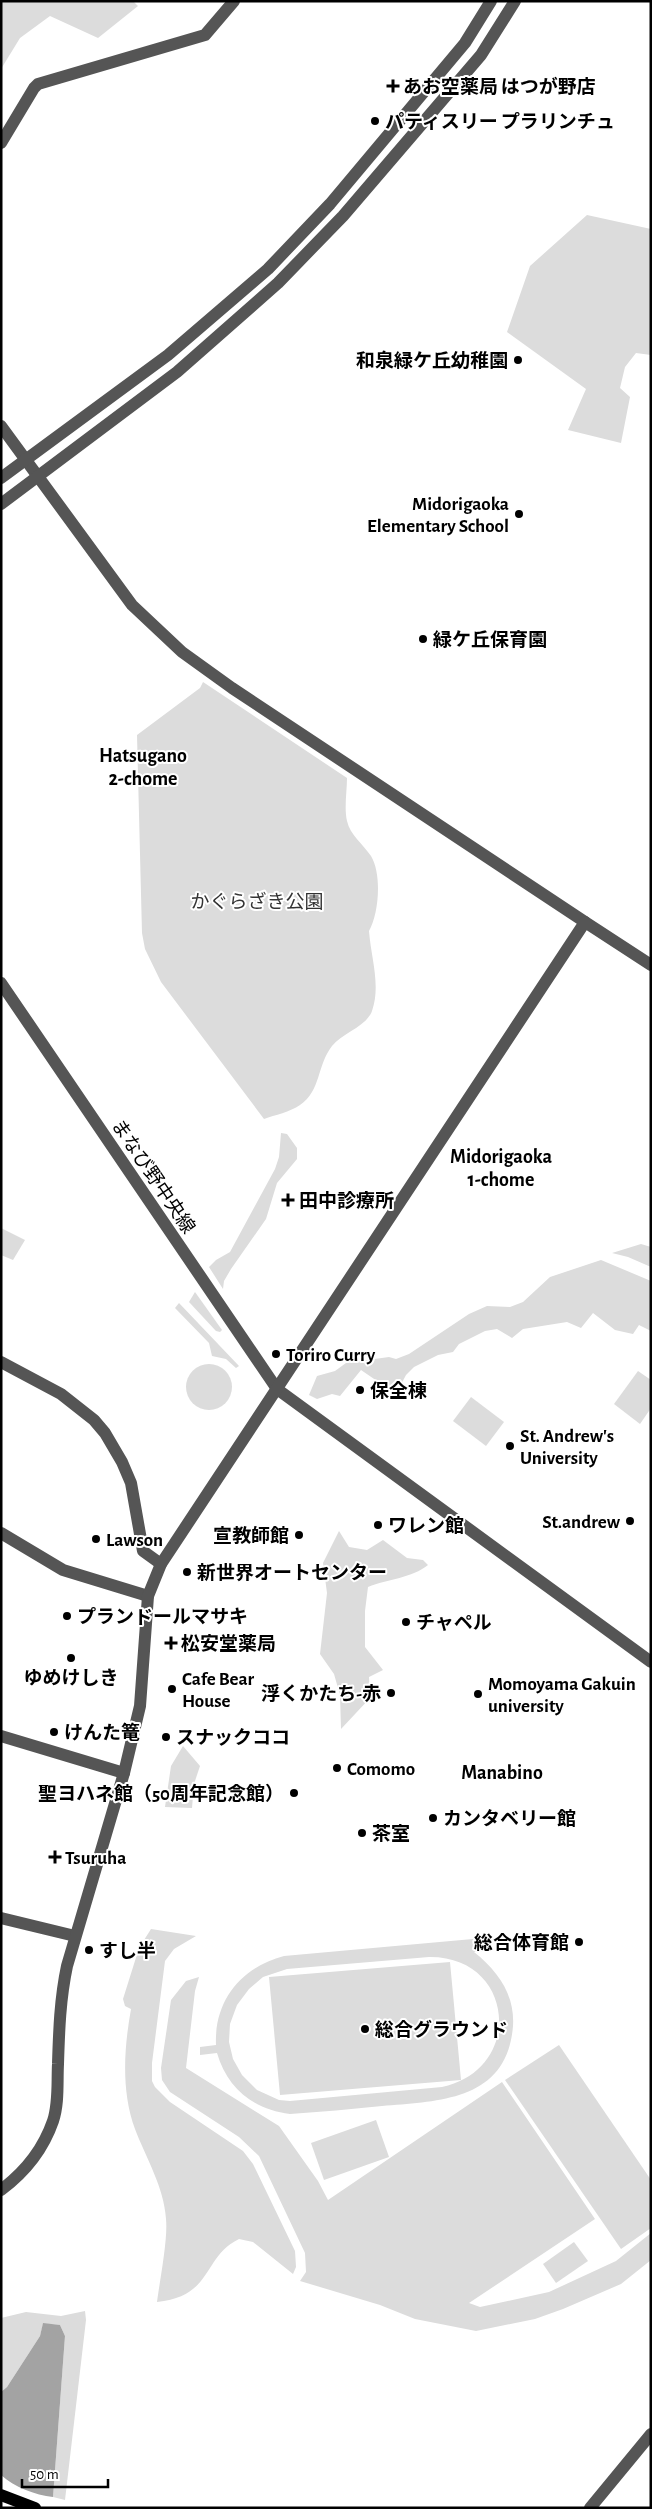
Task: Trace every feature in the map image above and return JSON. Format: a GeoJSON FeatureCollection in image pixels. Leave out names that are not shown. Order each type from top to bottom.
{"type":"FeatureCollection","features":[{"type":"Feature","properties":{"kind":"main road"},"geometry":{"type":"LineString","coordinates":[[1,2495],[36,2508]]}},
{"type":"Feature","properties":{"kind":"street"},"geometry":{"type":"LineString","coordinates":[[1,143],[38,84],[205,34],[234,1]]}},
{"type":"Feature","properties":{"kind":"street"},"geometry":{"type":"LineString","coordinates":[[1,478],[168,355],[268,269],[330,204],[459,50],[491,1]]}},
{"type":"Feature","properties":{"kind":"street"},"geometry":{"type":"LineString","coordinates":[[1,504],[177,372],[278,283],[343,216],[481,55],[515,1]]}},
{"type":"Feature","properties":{"kind":"street"},"geometry":{"type":"LineString","coordinates":[[1,426],[40,476],[115,584],[148,622],[182,652],[232,688],[651,965]]}},
{"type":"Feature","properties":{"kind":"street"},"geometry":{"type":"LineString","coordinates":[[1,2190],[27,2168],[46,2138],[53,2120],[57,2101],[62,1992],[76,1936],[124,1773],[144,1684],[148,1596],[161,1564],[585,922]]}},
{"type":"Feature","properties":{"kind":"street","name":"まなび野中央線"},"geometry":{"type":"LineString","coordinates":[[1,983],[277,1389],[651,1662]]}},
{"type":"Feature","properties":{"kind":"street"},"geometry":{"type":"LineString","coordinates":[[1,1362],[62,1394],[100,1427],[118,1454],[131,1483],[138,1514],[143,1551],[161,1564]]}},
{"type":"Feature","properties":{"kind":"street"},"geometry":{"type":"LineString","coordinates":[[1,1533],[36,1556],[63,1570],[148,1596]]}},
{"type":"Feature","properties":{"kind":"street"},"geometry":{"type":"LineString","coordinates":[[1,1736],[124,1773]]}},
{"type":"Feature","properties":{"kind":"street"},"geometry":{"type":"LineString","coordinates":[[1,1918],[76,1936]]}},
{"type":"Feature","properties":{"kind":"street"},"geometry":{"type":"LineString","coordinates":[[590,2508],[651,2434]]}},
{"type":"Feature","properties":{"kind":"green space"},"geometry":{"type":"Polygon","coordinates":[[[1,1],[133,1],[138,6],[98,38],[50,16],[20,38],[1,69],[1,1]]]}},
{"type":"Feature","properties":{"kind":"green space"},"geometry":{"type":"Polygon","coordinates":[[[587,215],[651,229],[651,355],[636,353],[625,367],[620,388],[630,397],[621,443],[568,430],[586,389],[507,332],[530,266],[587,215]]]}},
{"type":"Feature","properties":{"kind":"green space","name":"かぐらざき公園"},"geometry":{"type":"Polygon","coordinates":[[[203,682],[347,778],[347,821],[354,835],[371,856],[377,873],[377,905],[369,931],[376,981],[375,1001],[372,1011],[365,1021],[336,1041],[332,1046],[327,1053],[312,1093],[307,1099],[292,1110],[264,1119],[161,982],[145,949],[142,933],[137,735],[200,688],[203,682]]]}},
{"type":"Feature","properties":{"kind":"green space"},"geometry":{"type":"Polygon","coordinates":[[[281,1133],[287,1134],[297,1148],[297,1159],[277,1183],[266,1219],[231,1269],[224,1281],[223,1289],[209,1267],[216,1260],[230,1252],[275,1169],[279,1157],[281,1133]]]}},
{"type":"Feature","properties":{"kind":"green space"},"geometry":{"type":"Polygon","coordinates":[[[1,1228],[25,1240],[13,1260],[1,1255],[1,1228]]]}},
{"type":"Feature","properties":{"kind":"green space"},"geometry":{"type":"Polygon","coordinates":[[[641,1244],[651,1247],[651,1267],[628,1257],[612,1253],[641,1244]]]}},
{"type":"Feature","properties":{"kind":"green space"},"geometry":{"type":"Polygon","coordinates":[[[601,1260],[651,1281],[651,1331],[639,1325],[633,1334],[615,1330],[593,1313],[581,1328],[567,1322],[523,1329],[512,1338],[497,1329],[485,1331],[459,1344],[453,1352],[438,1355],[414,1367],[406,1375],[396,1394],[361,1370],[340,1396],[332,1394],[317,1399],[309,1395],[317,1376],[335,1371],[346,1363],[389,1357],[396,1359],[409,1354],[469,1314],[487,1306],[510,1307],[523,1302],[550,1277],[601,1260]]]}},
{"type":"Feature","properties":{"kind":"green space"},"geometry":{"type":"Polygon","coordinates":[[[195,1292],[222,1330],[220,1332],[216,1331],[189,1302],[195,1292]]]}},
{"type":"Feature","properties":{"kind":"green space"},"geometry":{"type":"Polygon","coordinates":[[[179,1303],[239,1366],[236,1368],[226,1359],[212,1356],[209,1343],[175,1308],[179,1303]]]}},
{"type":"Feature","properties":{"kind":"green space"},"geometry":{"type":"Polygon","coordinates":[[[209,1364],[222,1368],[228,1374],[232,1387],[228,1400],[222,1406],[209,1410],[196,1406],[190,1400],[186,1387],[190,1374],[196,1368],[209,1364]]]}},
{"type":"Feature","properties":{"kind":"green space"},"geometry":{"type":"Polygon","coordinates":[[[638,1371],[651,1380],[651,1408],[640,1424],[614,1404],[638,1371]]]}},
{"type":"Feature","properties":{"kind":"green space"},"geometry":{"type":"Polygon","coordinates":[[[471,1397],[504,1422],[486,1446],[453,1421],[471,1397]]]}},
{"type":"Feature","properties":{"kind":"green space"},"geometry":{"type":"Polygon","coordinates":[[[339,1531],[349,1547],[367,1550],[383,1540],[407,1558],[423,1560],[428,1565],[407,1576],[368,1587],[365,1611],[365,1647],[383,1670],[369,1677],[370,1698],[341,1729],[340,1695],[334,1674],[320,1654],[327,1593],[323,1563],[339,1531]]]}},
{"type":"Feature","properties":{"kind":"green space"},"geometry":{"type":"Polygon","coordinates":[[[183,1746],[200,1766],[194,1784],[192,1808],[165,1807],[171,1766],[183,1746]]]}},
{"type":"Feature","properties":{"kind":"green space"},"geometry":{"type":"Polygon","coordinates":[[[151,1929],[196,1936],[174,1949],[165,1961],[152,2063],[152,2081],[155,2087],[170,2102],[243,2151],[253,2164],[295,2251],[296,2267],[293,2274],[253,2242],[239,2239],[227,2247],[198,2284],[189,2292],[175,2298],[157,2302],[165,2248],[165,2207],[158,2184],[135,2129],[127,2100],[125,2054],[131,2009],[125,2006],[123,1999],[139,1948],[151,1929]]]}},
{"type":"Feature","properties":{"kind":"green space","name":"総合グラウンド"},"geometry":{"type":"Polygon","coordinates":[[[484,1938],[486,1952],[474,1952],[483,1959],[503,1984],[511,2004],[513,2026],[508,2051],[498,2069],[484,2083],[467,2092],[447,2098],[426,2102],[290,2114],[265,2108],[235,2087],[222,2066],[217,2053],[200,2055],[200,2047],[216,2045],[220,2014],[233,1988],[255,1968],[284,1956],[484,1938]],[[429,1957],[287,1969],[263,1977],[249,1989],[237,2005],[230,2024],[229,2042],[233,2059],[242,2075],[257,2090],[279,2100],[290,2101],[442,2087],[469,2076],[487,2059],[497,2038],[499,2015],[493,1993],[479,1974],[458,1962],[429,1957]]]}},
{"type":"Feature","properties":{"kind":"green space","name":"総合グラウンド"},"geometry":{"type":"Polygon","coordinates":[[[450,1962],[461,2080],[280,2095],[269,1977],[450,1962]]]}},
{"type":"Feature","properties":{"kind":"green space"},"geometry":{"type":"Polygon","coordinates":[[[199,1977],[195,1991],[186,2068],[279,2126],[318,2181],[328,2200],[502,2082],[595,2219],[469,2303],[480,2307],[549,2292],[616,2261],[651,2233],[651,2260],[621,2284],[563,2309],[535,2319],[476,2331],[415,2319],[380,2305],[300,2281],[306,2272],[305,2253],[259,2156],[239,2137],[170,2092],[162,2080],[161,2068],[171,2000],[186,1981],[199,1977]]]}},
{"type":"Feature","properties":{"kind":"green space"},"geometry":{"type":"Polygon","coordinates":[[[559,2045],[651,2180],[651,2228],[621,2249],[505,2080],[559,2045]]]}},
{"type":"Feature","properties":{"kind":"green space"},"geometry":{"type":"Polygon","coordinates":[[[376,2120],[389,2157],[324,2180],[311,2143],[376,2120]]]}},
{"type":"Feature","properties":{"kind":"green space"},"geometry":{"type":"Polygon","coordinates":[[[574,2242],[588,2261],[556,2283],[543,2264],[574,2242]]]}},
{"type":"Feature","properties":{"kind":"green space"},"geometry":{"type":"Polygon","coordinates":[[[85,2311],[86,2320],[65,2500],[53,2497],[65,2336],[60,2325],[43,2324],[40,2336],[7,2387],[1,2392],[1,2318],[26,2312],[61,2316],[85,2311]]]}},
{"type":"Feature","properties":{"kind":"shaded area"},"geometry":{"type":"Polygon","coordinates":[[[43,2323],[60,2325],[65,2336],[53,2497],[25,2490],[1,2475],[1,2392],[7,2387],[40,2336],[43,2323]]]}},
{"type":"Feature","properties":{"kind":"place","name":"あお空薬局 はつが野店"},"geometry":{"type":"Point","coordinates":[393,86]}},
{"type":"Feature","properties":{"kind":"place","name":"パティスリー プラリンチュ"},"geometry":{"type":"Point","coordinates":[375,121]}},
{"type":"Feature","properties":{"kind":"place","name":"和泉緑ケ丘幼稚園"},"geometry":{"type":"Point","coordinates":[518,360]}},
{"type":"Feature","properties":{"kind":"place","name":"Midorigaoka Elementary School"},"geometry":{"type":"Point","coordinates":[519,514]}},
{"type":"Feature","properties":{"kind":"place","name":"緑ケ丘保育園"},"geometry":{"type":"Point","coordinates":[423,639]}},
{"type":"Feature","properties":{"kind":"place","name":"田中診療所"},"geometry":{"type":"Point","coordinates":[288,1200]}},
{"type":"Feature","properties":{"kind":"place","name":"Toriro Curry"},"geometry":{"type":"Point","coordinates":[276,1354]}},
{"type":"Feature","properties":{"kind":"place","name":"保全棟"},"geometry":{"type":"Point","coordinates":[360,1390]}},
{"type":"Feature","properties":{"kind":"place","name":"St. Andrew's University"},"geometry":{"type":"Point","coordinates":[510,1446]}},
{"type":"Feature","properties":{"kind":"place","name":"St.andrew"},"geometry":{"type":"Point","coordinates":[630,1521]}},
{"type":"Feature","properties":{"kind":"place","name":"ワレン館"},"geometry":{"type":"Point","coordinates":[378,1525]}},
{"type":"Feature","properties":{"kind":"place","name":"宣教師館"},"geometry":{"type":"Point","coordinates":[299,1535]}},
{"type":"Feature","properties":{"kind":"place","name":"Lawson"},"geometry":{"type":"Point","coordinates":[96,1539]}},
{"type":"Feature","properties":{"kind":"place","name":"新世界オートセンター"},"geometry":{"type":"Point","coordinates":[187,1572]}},
{"type":"Feature","properties":{"kind":"place","name":"プランドールマサキ"},"geometry":{"type":"Point","coordinates":[67,1616]}},
{"type":"Feature","properties":{"kind":"place","name":"チャペル"},"geometry":{"type":"Point","coordinates":[406,1622]}},
{"type":"Feature","properties":{"kind":"place","name":"松安堂薬局"},"geometry":{"type":"Point","coordinates":[171,1643]}},
{"type":"Feature","properties":{"kind":"place","name":"ゆめけしき"},"geometry":{"type":"Point","coordinates":[71,1658]}},
{"type":"Feature","properties":{"kind":"place","name":"Cafe Bear House"},"geometry":{"type":"Point","coordinates":[172,1689]}},
{"type":"Feature","properties":{"kind":"place","name":"浮くかたち-赤"},"geometry":{"type":"Point","coordinates":[391,1693]}},
{"type":"Feature","properties":{"kind":"place","name":"Momoyama Gakuin university"},"geometry":{"type":"Point","coordinates":[478,1694]}},
{"type":"Feature","properties":{"kind":"place","name":"けんた篭"},"geometry":{"type":"Point","coordinates":[54,1732]}},
{"type":"Feature","properties":{"kind":"place","name":"スナックココ"},"geometry":{"type":"Point","coordinates":[166,1737]}},
{"type":"Feature","properties":{"kind":"place","name":"Comomo"},"geometry":{"type":"Point","coordinates":[337,1768]}},
{"type":"Feature","properties":{"kind":"place","name":"聖ヨハネ館（50周年記念館）"},"geometry":{"type":"Point","coordinates":[294,1793]}},
{"type":"Feature","properties":{"kind":"place","name":"カンタベリー館"},"geometry":{"type":"Point","coordinates":[433,1818]}},
{"type":"Feature","properties":{"kind":"place","name":"茶室"},"geometry":{"type":"Point","coordinates":[362,1833]}},
{"type":"Feature","properties":{"kind":"place","name":"Tsuruha"},"geometry":{"type":"Point","coordinates":[55,1857]}},
{"type":"Feature","properties":{"kind":"place","name":"総合体育館"},"geometry":{"type":"Point","coordinates":[579,1942]}},
{"type":"Feature","properties":{"kind":"place","name":"すし半"},"geometry":{"type":"Point","coordinates":[89,1950]}},
{"type":"Feature","properties":{"kind":"place","name":"総合グラウンド"},"geometry":{"type":"Point","coordinates":[365,2029]}},
{"type":"Feature","properties":{"kind":"district","name":"Hatsugano 2-chome"},"geometry":{"type":"Point","coordinates":[143,766]}},
{"type":"Feature","properties":{"kind":"district","name":"Midorigaoka 1-chome"},"geometry":{"type":"Point","coordinates":[501,1168]}},
{"type":"Feature","properties":{"kind":"district","name":"Manabino"},"geometry":{"type":"Point","coordinates":[502,1772]}}]}
